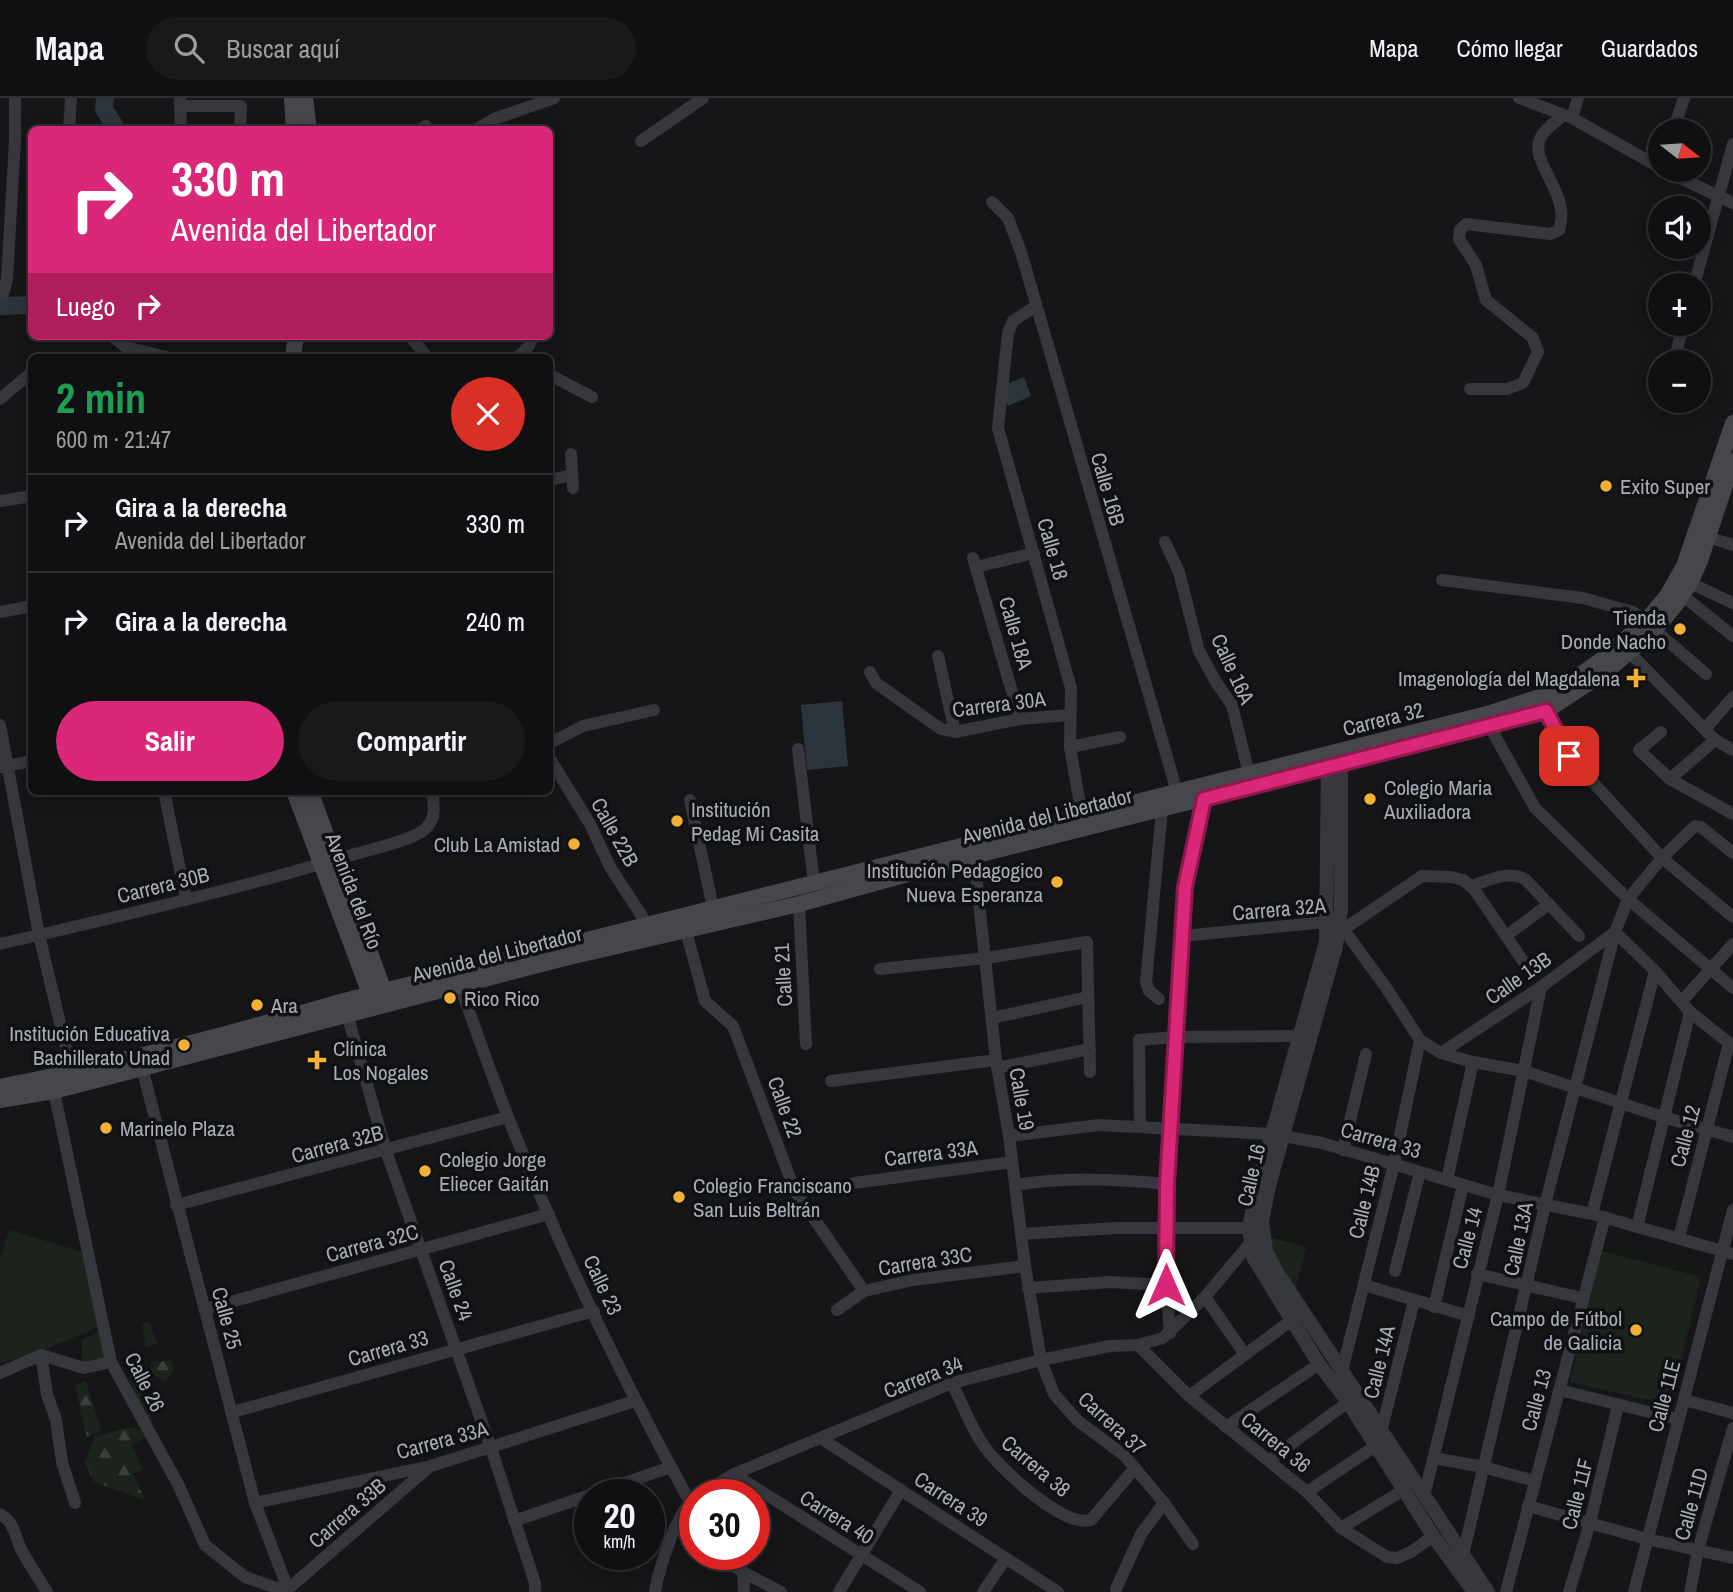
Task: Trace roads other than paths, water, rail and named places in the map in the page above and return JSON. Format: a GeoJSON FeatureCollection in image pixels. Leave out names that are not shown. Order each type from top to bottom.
{"type":"FeatureCollection","features":[{"type":"Feature","properties":{"kind":"main road"},"geometry":{"type":"LineString","coordinates":[[295,126],[298,98]]}},
{"type":"Feature","properties":{"kind":"main road"},"geometry":{"type":"LineString","coordinates":[[298,98],[308,126]]}},
{"type":"Feature","properties":{"kind":"main road","name":"Avenida del Libertador"},"geometry":{"type":"LineString","coordinates":[[1601,660],[1650,625],[1684,566],[1733,423]]}},
{"type":"Feature","properties":{"kind":"main road","name":"Avenida del Libertador"},"geometry":{"type":"LineString","coordinates":[[379,999],[460,986],[565,958],[799,904],[1082,816],[1177,792],[1250,774],[1490,727],[1546,711],[1576,693],[1629,652],[1650,625],[1686,589],[1732,468]]}},
{"type":"Feature","properties":{"kind":"main road","name":"Carrera 32"},"geometry":{"type":"LineString","coordinates":[[1334,759],[1546,695],[1601,660]]}},
{"type":"Feature","properties":{"kind":"main road","name":"Avenida del Libertador"},"geometry":{"type":"LineString","coordinates":[[0,1100],[54,1091],[140,1062],[647,924],[814,883],[1204,799],[1334,759]]}},
{"type":"Feature","properties":{"kind":"main road","name":"Avenida del Río"},"geometry":{"type":"LineString","coordinates":[[297,795],[328,863],[379,999]]}},
{"type":"Feature","properties":{"kind":"main road","name":"Avenida del Río"},"geometry":{"type":"LineString","coordinates":[[311,795],[328,863]]}},
{"type":"Feature","properties":{"kind":"main road","name":"Avenida del Libertador"},"geometry":{"type":"LineString","coordinates":[[0,1087],[140,1062]]}},
{"type":"Feature","properties":{"kind":"street"},"geometry":{"type":"LineString","coordinates":[[3,294],[15,139],[15,98]]}},
{"type":"Feature","properties":{"kind":"street"},"geometry":{"type":"LineString","coordinates":[[69,126],[71,98]]}},
{"type":"Feature","properties":{"kind":"street"},"geometry":{"type":"LineString","coordinates":[[482,126],[494,119],[554,98]]}},
{"type":"Feature","properties":{"kind":"street"},"geometry":{"type":"LineString","coordinates":[[641,141],[703,98]]}},
{"type":"Feature","properties":{"kind":"street"},"geometry":{"type":"LineString","coordinates":[[1519,98],[1568,117],[1648,161]]}},
{"type":"Feature","properties":{"kind":"street"},"geometry":{"type":"LineString","coordinates":[[1469,389],[1507,390],[1523,383],[1538,352],[1533,338],[1486,300],[1476,265],[1459,239],[1460,230],[1466,224],[1550,234],[1559,230],[1562,222],[1560,201],[1538,149],[1546,130],[1568,117],[1578,98]]}},
{"type":"Feature","properties":{"kind":"street"},"geometry":{"type":"LineString","coordinates":[[1677,119],[1684,98]]}},
{"type":"Feature","properties":{"kind":"street"},"geometry":{"type":"LineString","coordinates":[[181,126],[180,102],[241,106],[240,126]]}},
{"type":"Feature","properties":{"kind":"street"},"geometry":{"type":"LineString","coordinates":[[1697,273],[1733,144]]}},
{"type":"Feature","properties":{"kind":"street"},"geometry":{"type":"LineString","coordinates":[[1688,182],[1733,203]]}},
{"type":"Feature","properties":{"kind":"street","name":"Calle 16B"},"geometry":{"type":"LineString","coordinates":[[992,202],[1008,218],[1036,306],[1177,792]]}},
{"type":"Feature","properties":{"kind":"street","name":"Calle 18"},"geometry":{"type":"LineString","coordinates":[[1036,306],[1013,321],[1008,333],[998,428],[1071,688],[1070,747],[1082,816]]}},
{"type":"Feature","properties":{"kind":"street"},"geometry":{"type":"LineString","coordinates":[[413,340],[425,354]]}},
{"type":"Feature","properties":{"kind":"street"},"geometry":{"type":"LineString","coordinates":[[521,354],[530,346],[532,340]]}},
{"type":"Feature","properties":{"kind":"street"},"geometry":{"type":"LineString","coordinates":[[122,352],[140,354]]}},
{"type":"Feature","properties":{"kind":"street"},"geometry":{"type":"LineString","coordinates":[[0,399],[28,375]]}},
{"type":"Feature","properties":{"kind":"street"},"geometry":{"type":"LineString","coordinates":[[553,377],[592,397]]}},
{"type":"Feature","properties":{"kind":"street"},"geometry":{"type":"LineString","coordinates":[[571,454],[573,488]]}},
{"type":"Feature","properties":{"kind":"street"},"geometry":{"type":"LineString","coordinates":[[553,479],[572,475]]}},
{"type":"Feature","properties":{"kind":"street"},"geometry":{"type":"LineString","coordinates":[[0,501],[28,497]]}},
{"type":"Feature","properties":{"kind":"street"},"geometry":{"type":"LineString","coordinates":[[1707,537],[1733,545]]}},
{"type":"Feature","properties":{"kind":"street","name":"Calle 16A"},"geometry":{"type":"LineString","coordinates":[[1165,542],[1179,572],[1199,651],[1232,705],[1250,774]]}},
{"type":"Feature","properties":{"kind":"street","name":"Calle 18A"},"geometry":{"type":"LineString","coordinates":[[1020,719],[975,562],[1034,553]]}},
{"type":"Feature","properties":{"kind":"street"},"geometry":{"type":"LineString","coordinates":[[1442,580],[1583,598],[1633,612],[1706,674]]}},
{"type":"Feature","properties":{"kind":"street"},"geometry":{"type":"LineString","coordinates":[[1686,589],[1733,603]]}},
{"type":"Feature","properties":{"kind":"street"},"geometry":{"type":"LineString","coordinates":[[1686,589],[1733,636]]}},
{"type":"Feature","properties":{"kind":"street"},"geometry":{"type":"LineString","coordinates":[[0,612],[28,607]]}},
{"type":"Feature","properties":{"kind":"street"},"geometry":{"type":"LineString","coordinates":[[1629,652],[1715,740],[1733,751]]}},
{"type":"Feature","properties":{"kind":"street"},"geometry":{"type":"LineString","coordinates":[[938,656],[955,732]]}},
{"type":"Feature","properties":{"kind":"street","name":"Carrera 30A"},"geometry":{"type":"LineString","coordinates":[[870,672],[876,682],[941,729],[955,732],[1020,719],[1069,715]]}},
{"type":"Feature","properties":{"kind":"street"},"geometry":{"type":"LineString","coordinates":[[1705,729],[1733,697]]}},
{"type":"Feature","properties":{"kind":"street"},"geometry":{"type":"LineString","coordinates":[[553,741],[583,726],[654,710]]}},
{"type":"Feature","properties":{"kind":"street"},"geometry":{"type":"LineString","coordinates":[[1546,711],[1569,756],[1662,858],[1733,917]]}},
{"type":"Feature","properties":{"kind":"street"},"geometry":{"type":"LineString","coordinates":[[0,725],[4,766],[39,935],[72,1073]]}},
{"type":"Feature","properties":{"kind":"street"},"geometry":{"type":"LineString","coordinates":[[1490,727],[1535,808],[1628,899],[1733,988]]}},
{"type":"Feature","properties":{"kind":"street"},"geometry":{"type":"LineString","coordinates":[[1661,732],[1639,750],[1670,779],[1733,814]]}},
{"type":"Feature","properties":{"kind":"street"},"geometry":{"type":"LineString","coordinates":[[1070,747],[1120,737]]}},
{"type":"Feature","properties":{"kind":"street"},"geometry":{"type":"LineString","coordinates":[[1670,779],[1715,740]]}},
{"type":"Feature","properties":{"kind":"street"},"geometry":{"type":"LineString","coordinates":[[798,749],[814,883]]}},
{"type":"Feature","properties":{"kind":"street","name":"Calle 16"},"geometry":{"type":"LineString","coordinates":[[1334,759],[1336,946],[1277,1135],[1258,1183],[1250,1235],[1253,1257],[1319,1364],[1424,1496],[1463,1555],[1476,1590]]}},
{"type":"Feature","properties":{"kind":"street"},"geometry":{"type":"LineString","coordinates":[[4,766],[28,762]]}},
{"type":"Feature","properties":{"kind":"street","name":"Calle 22B"},"geometry":{"type":"LineString","coordinates":[[553,764],[590,824],[610,867],[647,924]]}},
{"type":"Feature","properties":{"kind":"street"},"geometry":{"type":"LineString","coordinates":[[165,795],[186,899]]}},
{"type":"Feature","properties":{"kind":"street","name":"Carrera 30B"},"geometry":{"type":"LineString","coordinates":[[0,944],[328,863],[422,832],[434,817],[432,795]]}},
{"type":"Feature","properties":{"kind":"street"},"geometry":{"type":"LineString","coordinates":[[1170,1333],[1166,1285],[1166,1227],[1175,1037],[1185,887],[1204,799]]}},
{"type":"Feature","properties":{"kind":"street"},"geometry":{"type":"LineString","coordinates":[[690,800],[713,908]]}},
{"type":"Feature","properties":{"kind":"street"},"geometry":{"type":"LineString","coordinates":[[1159,999],[1149,991],[1146,982],[1162,809]]}},
{"type":"Feature","properties":{"kind":"street","name":"Calle 13A"},"geometry":{"type":"LineString","coordinates":[[1463,1555],[1545,1205],[1615,932],[1628,899],[1662,858],[1698,825],[1733,853]]}},
{"type":"Feature","properties":{"kind":"street","name":"Calle 19"},"geometry":{"type":"LineString","coordinates":[[973,850],[997,1064],[1028,1288],[1041,1360]]}},
{"type":"Feature","properties":{"kind":"street"},"geometry":{"type":"LineString","coordinates":[[1471,886],[1509,874],[1519,875],[1579,936]]}},
{"type":"Feature","properties":{"kind":"street"},"geometry":{"type":"LineString","coordinates":[[1337,925],[1422,876],[1463,880],[1471,886],[1529,970]]}},
{"type":"Feature","properties":{"kind":"street","name":"Calle 21"},"geometry":{"type":"LineString","coordinates":[[799,904],[806,1044]]}},
{"type":"Feature","properties":{"kind":"street"},"geometry":{"type":"LineString","coordinates":[[1506,936],[1549,904]]}},
{"type":"Feature","properties":{"kind":"street","name":"Calle 16"},"geometry":{"type":"LineString","coordinates":[[1337,925],[1326,942],[1277,1135],[1262,1221],[1266,1251],[1299,1309],[1342,1371],[1433,1536],[1476,1590]]}},
{"type":"Feature","properties":{"kind":"street","name":"Carrera 32A"},"geometry":{"type":"LineString","coordinates":[[1182,936],[1337,925],[1420,1040],[1441,1053],[1524,1072],[1733,1137]]}},
{"type":"Feature","properties":{"kind":"street","name":"Calle 22"},"geometry":{"type":"LineString","coordinates":[[686,931],[705,1001],[733,1026],[795,1191],[864,1291]]}},
{"type":"Feature","properties":{"kind":"street"},"geometry":{"type":"LineString","coordinates":[[1615,932],[1655,971],[1690,1012],[1731,1045]]}},
{"type":"Feature","properties":{"kind":"street","name":"Calle 13B"},"geometry":{"type":"LineString","coordinates":[[1441,1053],[1541,987],[1615,932]]}},
{"type":"Feature","properties":{"kind":"street"},"geometry":{"type":"LineString","coordinates":[[880,969],[986,958],[1087,942],[1090,1072]]}},
{"type":"Feature","properties":{"kind":"street"},"geometry":{"type":"LineString","coordinates":[[1682,1001],[1733,944]]}},
{"type":"Feature","properties":{"kind":"street","name":"Calle 13"},"geometry":{"type":"LineString","coordinates":[[1506,1592],[1582,1298],[1620,1102],[1655,971]]}},
{"type":"Feature","properties":{"kind":"street","name":"Calle 23"},"geometry":{"type":"LineString","coordinates":[[460,986],[508,1117],[549,1214],[635,1401],[679,1480]]}},
{"type":"Feature","properties":{"kind":"street","name":"Calle 14"},"geometry":{"type":"LineString","coordinates":[[1424,1496],[1498,1195],[1541,987]]}},
{"type":"Feature","properties":{"kind":"street"},"geometry":{"type":"LineString","coordinates":[[992,1018],[1088,997]]}},
{"type":"Feature","properties":{"kind":"street","name":"Calle 24"},"geometry":{"type":"LineString","coordinates":[[345,1007],[386,1151],[491,1448],[536,1592]]}},
{"type":"Feature","properties":{"kind":"street"},"geometry":{"type":"LineString","coordinates":[[1637,1227],[1690,1012]]}},
{"type":"Feature","properties":{"kind":"street"},"geometry":{"type":"LineString","coordinates":[[1140,1127],[1139,1040],[1175,1037],[1300,1036]]}},
{"type":"Feature","properties":{"kind":"street","name":"Calle 14B"},"geometry":{"type":"LineString","coordinates":[[1342,1371],[1394,1164],[1420,1040]]}},
{"type":"Feature","properties":{"kind":"street","name":"Calle 12"},"geometry":{"type":"LineString","coordinates":[[1679,1238],[1731,1045]]}},
{"type":"Feature","properties":{"kind":"street"},"geometry":{"type":"LineString","coordinates":[[831,1081],[891,1072],[997,1064],[1090,1049]]}},
{"type":"Feature","properties":{"kind":"street"},"geometry":{"type":"LineString","coordinates":[[1343,1150],[1366,1054]]}},
{"type":"Feature","properties":{"kind":"street","name":"Calle 25"},"geometry":{"type":"LineString","coordinates":[[140,1062],[255,1503],[288,1589]]}},
{"type":"Feature","properties":{"kind":"street"},"geometry":{"type":"LineString","coordinates":[[1447,1180],[1473,1062]]}},
{"type":"Feature","properties":{"kind":"street","name":"Calle 26"},"geometry":{"type":"LineString","coordinates":[[54,1091],[111,1362],[179,1486],[205,1545],[245,1577],[273,1587],[288,1589]]}},
{"type":"Feature","properties":{"kind":"street","name":"Carrera 32B"},"geometry":{"type":"LineString","coordinates":[[176,1205],[508,1117]]}},
{"type":"Feature","properties":{"kind":"street","name":"Carrera 33"},"geometry":{"type":"LineString","coordinates":[[1009,1136],[1099,1125],[1277,1135],[1322,1143],[1498,1195],[1599,1215],[1728,1253]]}},
{"type":"Feature","properties":{"kind":"street","name":"Carrera 33A"},"geometry":{"type":"LineString","coordinates":[[854,1183],[1012,1162]]}},
{"type":"Feature","properties":{"kind":"street"},"geometry":{"type":"LineString","coordinates":[[1395,1271],[1420,1172]]}},
{"type":"Feature","properties":{"kind":"street"},"geometry":{"type":"LineString","coordinates":[[1015,1185],[1048,1180],[1119,1179],[1167,1184]]}},
{"type":"Feature","properties":{"kind":"street"},"geometry":{"type":"LineString","coordinates":[[1434,1307],[1463,1185]]}},
{"type":"Feature","properties":{"kind":"street","name":"Calle 11E"},"geometry":{"type":"LineString","coordinates":[[1634,1592],[1678,1419],[1728,1253],[1733,1210]]}},
{"type":"Feature","properties":{"kind":"street","name":"Carrera 32C"},"geometry":{"type":"LineString","coordinates":[[205,1309],[549,1214]]}},
{"type":"Feature","properties":{"kind":"street"},"geometry":{"type":"LineString","coordinates":[[1021,1234],[1166,1227],[1250,1235]]}},
{"type":"Feature","properties":{"kind":"street","name":"Calle 16"},"geometry":{"type":"LineString","coordinates":[[1170,1333],[1205,1297],[1250,1235]]}},
{"type":"Feature","properties":{"kind":"street","name":"Carrera 33C"},"geometry":{"type":"LineString","coordinates":[[837,1310],[864,1291],[914,1280],[1025,1266]]}},
{"type":"Feature","properties":{"kind":"street"},"geometry":{"type":"LineString","coordinates":[[1477,1274],[1582,1298]]}},
{"type":"Feature","properties":{"kind":"street"},"geometry":{"type":"LineString","coordinates":[[1028,1288],[1110,1282],[1166,1285]]}},
{"type":"Feature","properties":{"kind":"street"},"geometry":{"type":"LineString","coordinates":[[1364,1285],[1469,1316]]}},
{"type":"Feature","properties":{"kind":"street"},"geometry":{"type":"LineString","coordinates":[[1205,1297],[1244,1353]]}},
{"type":"Feature","properties":{"kind":"street","name":"Calle 14A"},"geometry":{"type":"LineString","coordinates":[[1379,1438],[1413,1301]]}},
{"type":"Feature","properties":{"kind":"street","name":"Carrera 33"},"geometry":{"type":"LineString","coordinates":[[233,1412],[594,1311]]}},
{"type":"Feature","properties":{"kind":"street"},"geometry":{"type":"LineString","coordinates":[[1189,1395],[1292,1320]]}},
{"type":"Feature","properties":{"kind":"street","name":"Carrera 34"},"geometry":{"type":"LineString","coordinates":[[726,1479],[952,1383],[1041,1360],[1110,1346],[1138,1345],[1163,1338],[1170,1333]]}},
{"type":"Feature","properties":{"kind":"street","name":"Carrera 36"},"geometry":{"type":"LineString","coordinates":[[1138,1345],[1189,1395],[1307,1492],[1341,1528],[1387,1557],[1397,1558],[1411,1552],[1433,1536]]}},
{"type":"Feature","properties":{"kind":"street"},"geometry":{"type":"LineString","coordinates":[[41,1356],[47,1394],[56,1420],[62,1462],[75,1503]]}},
{"type":"Feature","properties":{"kind":"street"},"geometry":{"type":"LineString","coordinates":[[0,1373],[41,1356],[84,1367],[111,1362]]}},
{"type":"Feature","properties":{"kind":"street","name":"Carrera 37"},"geometry":{"type":"LineString","coordinates":[[1041,1360],[1054,1394],[1078,1421],[1125,1455],[1193,1544]]}},
{"type":"Feature","properties":{"kind":"street"},"geometry":{"type":"LineString","coordinates":[[1226,1427],[1319,1364]]}},
{"type":"Feature","properties":{"kind":"street","name":"Carrera 38"},"geometry":{"type":"LineString","coordinates":[[952,1383],[986,1449],[1049,1507],[1080,1521],[1091,1520],[1135,1468]]}},
{"type":"Feature","properties":{"kind":"street"},"geometry":{"type":"LineString","coordinates":[[1559,1390],[1678,1419]]}},
{"type":"Feature","properties":{"kind":"street"},"geometry":{"type":"LineString","coordinates":[[1684,1399],[1733,1413]]}},
{"type":"Feature","properties":{"kind":"street","name":"Carrera 33A"},"geometry":{"type":"LineString","coordinates":[[255,1503],[431,1466],[635,1401]]}},
{"type":"Feature","properties":{"kind":"street"},"geometry":{"type":"LineString","coordinates":[[1270,1460],[1348,1402]]}},
{"type":"Feature","properties":{"kind":"street","name":"Calle 11F"},"geometry":{"type":"LineString","coordinates":[[1569,1592],[1590,1523],[1618,1405]]}},
{"type":"Feature","properties":{"kind":"street","name":"Calle 11D"},"geometry":{"type":"LineString","coordinates":[[1690,1592],[1698,1550],[1733,1428]]}},
{"type":"Feature","properties":{"kind":"street"},"geometry":{"type":"LineString","coordinates":[[1307,1492],[1379,1438]]}},
{"type":"Feature","properties":{"kind":"street","name":"Carrera 39"},"geometry":{"type":"LineString","coordinates":[[822,1439],[1058,1592]]}},
{"type":"Feature","properties":{"kind":"street"},"geometry":{"type":"LineString","coordinates":[[1434,1458],[1483,1467],[1535,1481]]}},
{"type":"Feature","properties":{"kind":"street","name":"Carrera 33B"},"geometry":{"type":"LineString","coordinates":[[288,1589],[431,1466]]}},
{"type":"Feature","properties":{"kind":"street"},"geometry":{"type":"LineString","coordinates":[[637,1479],[671,1467]]}},
{"type":"Feature","properties":{"kind":"street","name":"Carrera 40"},"geometry":{"type":"LineString","coordinates":[[734,1474],[920,1592]]}},
{"type":"Feature","properties":{"kind":"street"},"geometry":{"type":"LineString","coordinates":[[1341,1528],[1405,1489]]}},
{"type":"Feature","properties":{"kind":"street"},"geometry":{"type":"LineString","coordinates":[[839,1592],[901,1490]]}},
{"type":"Feature","properties":{"kind":"street"},"geometry":{"type":"LineString","coordinates":[[514,1521],[574,1501]]}},
{"type":"Feature","properties":{"kind":"street"},"geometry":{"type":"LineString","coordinates":[[1116,1589],[1141,1534],[1164,1503]]}},
{"type":"Feature","properties":{"kind":"street"},"geometry":{"type":"LineString","coordinates":[[1528,1506],[1647,1539],[1733,1558]]}},
{"type":"Feature","properties":{"kind":"street"},"geometry":{"type":"LineString","coordinates":[[0,1514],[8,1519],[16,1531],[20,1546],[47,1592]]}},
{"type":"Feature","properties":{"kind":"street","name":"Calle 23"},"geometry":{"type":"LineString","coordinates":[[652,1591],[679,1521]]}},
{"type":"Feature","properties":{"kind":"street"},"geometry":{"type":"LineString","coordinates":[[675,1527],[679,1530]]}},
{"type":"Feature","properties":{"kind":"street"},"geometry":{"type":"LineString","coordinates":[[983,1592],[1006,1558]]}},
{"type":"Feature","properties":{"kind":"street"},"geometry":{"type":"LineString","coordinates":[[740,1570],[781,1592]]}},
{"type":"Feature","properties":{"kind":"street"},"geometry":{"type":"LineString","coordinates":[[743,1572],[744,1592]]}},
{"type":"Feature","properties":{"kind":"waterway"},"geometry":{"type":"LineString","coordinates":[[105,98],[104,109],[115,126]]}},
{"type":"Feature","properties":{"kind":"waterway"},"geometry":{"type":"LineString","coordinates":[[0,306],[28,305]]}},
{"type":"Feature","properties":{"kind":"place","name":"Exito Super"},"geometry":{"type":"Point","coordinates":[1606,486]}},
{"type":"Feature","properties":{"kind":"place","name":"Tienda Donde Nacho"},"geometry":{"type":"Point","coordinates":[1680,629]}},
{"type":"Feature","properties":{"kind":"place","name":"Imagenología del Magdalena"},"geometry":{"type":"Point","coordinates":[1636,678]}},
{"type":"Feature","properties":{"kind":"place","name":"Colegio Maria Auxiliadora"},"geometry":{"type":"Point","coordinates":[1370,799]}},
{"type":"Feature","properties":{"kind":"place","name":"Institución Pedag Mi Casita"},"geometry":{"type":"Point","coordinates":[677,821]}},
{"type":"Feature","properties":{"kind":"place","name":"Club La Amistad"},"geometry":{"type":"Point","coordinates":[574,844]}},
{"type":"Feature","properties":{"kind":"place","name":"Institución Pedagogico Nueva Esperanza"},"geometry":{"type":"Point","coordinates":[1057,882]}},
{"type":"Feature","properties":{"kind":"place","name":"Rico Rico"},"geometry":{"type":"Point","coordinates":[450,998]}},
{"type":"Feature","properties":{"kind":"place","name":"Ara"},"geometry":{"type":"Point","coordinates":[257,1005]}},
{"type":"Feature","properties":{"kind":"place","name":"Institución Educativa Bachillerato Unad"},"geometry":{"type":"Point","coordinates":[184,1045]}},
{"type":"Feature","properties":{"kind":"place","name":"Clínica Los Nogales"},"geometry":{"type":"Point","coordinates":[317,1060]}},
{"type":"Feature","properties":{"kind":"place","name":"Marinelo Plaza"},"geometry":{"type":"Point","coordinates":[106,1128]}},
{"type":"Feature","properties":{"kind":"place","name":"Colegio Jorge Eliecer Gaitán"},"geometry":{"type":"Point","coordinates":[425,1171]}},
{"type":"Feature","properties":{"kind":"place","name":"Colegio Franciscano San Luis Beltrán"},"geometry":{"type":"Point","coordinates":[679,1197]}},
{"type":"Feature","properties":{"kind":"place","name":"Campo de Fútbol de Galicia"},"geometry":{"type":"Point","coordinates":[1636,1330]}}]}
